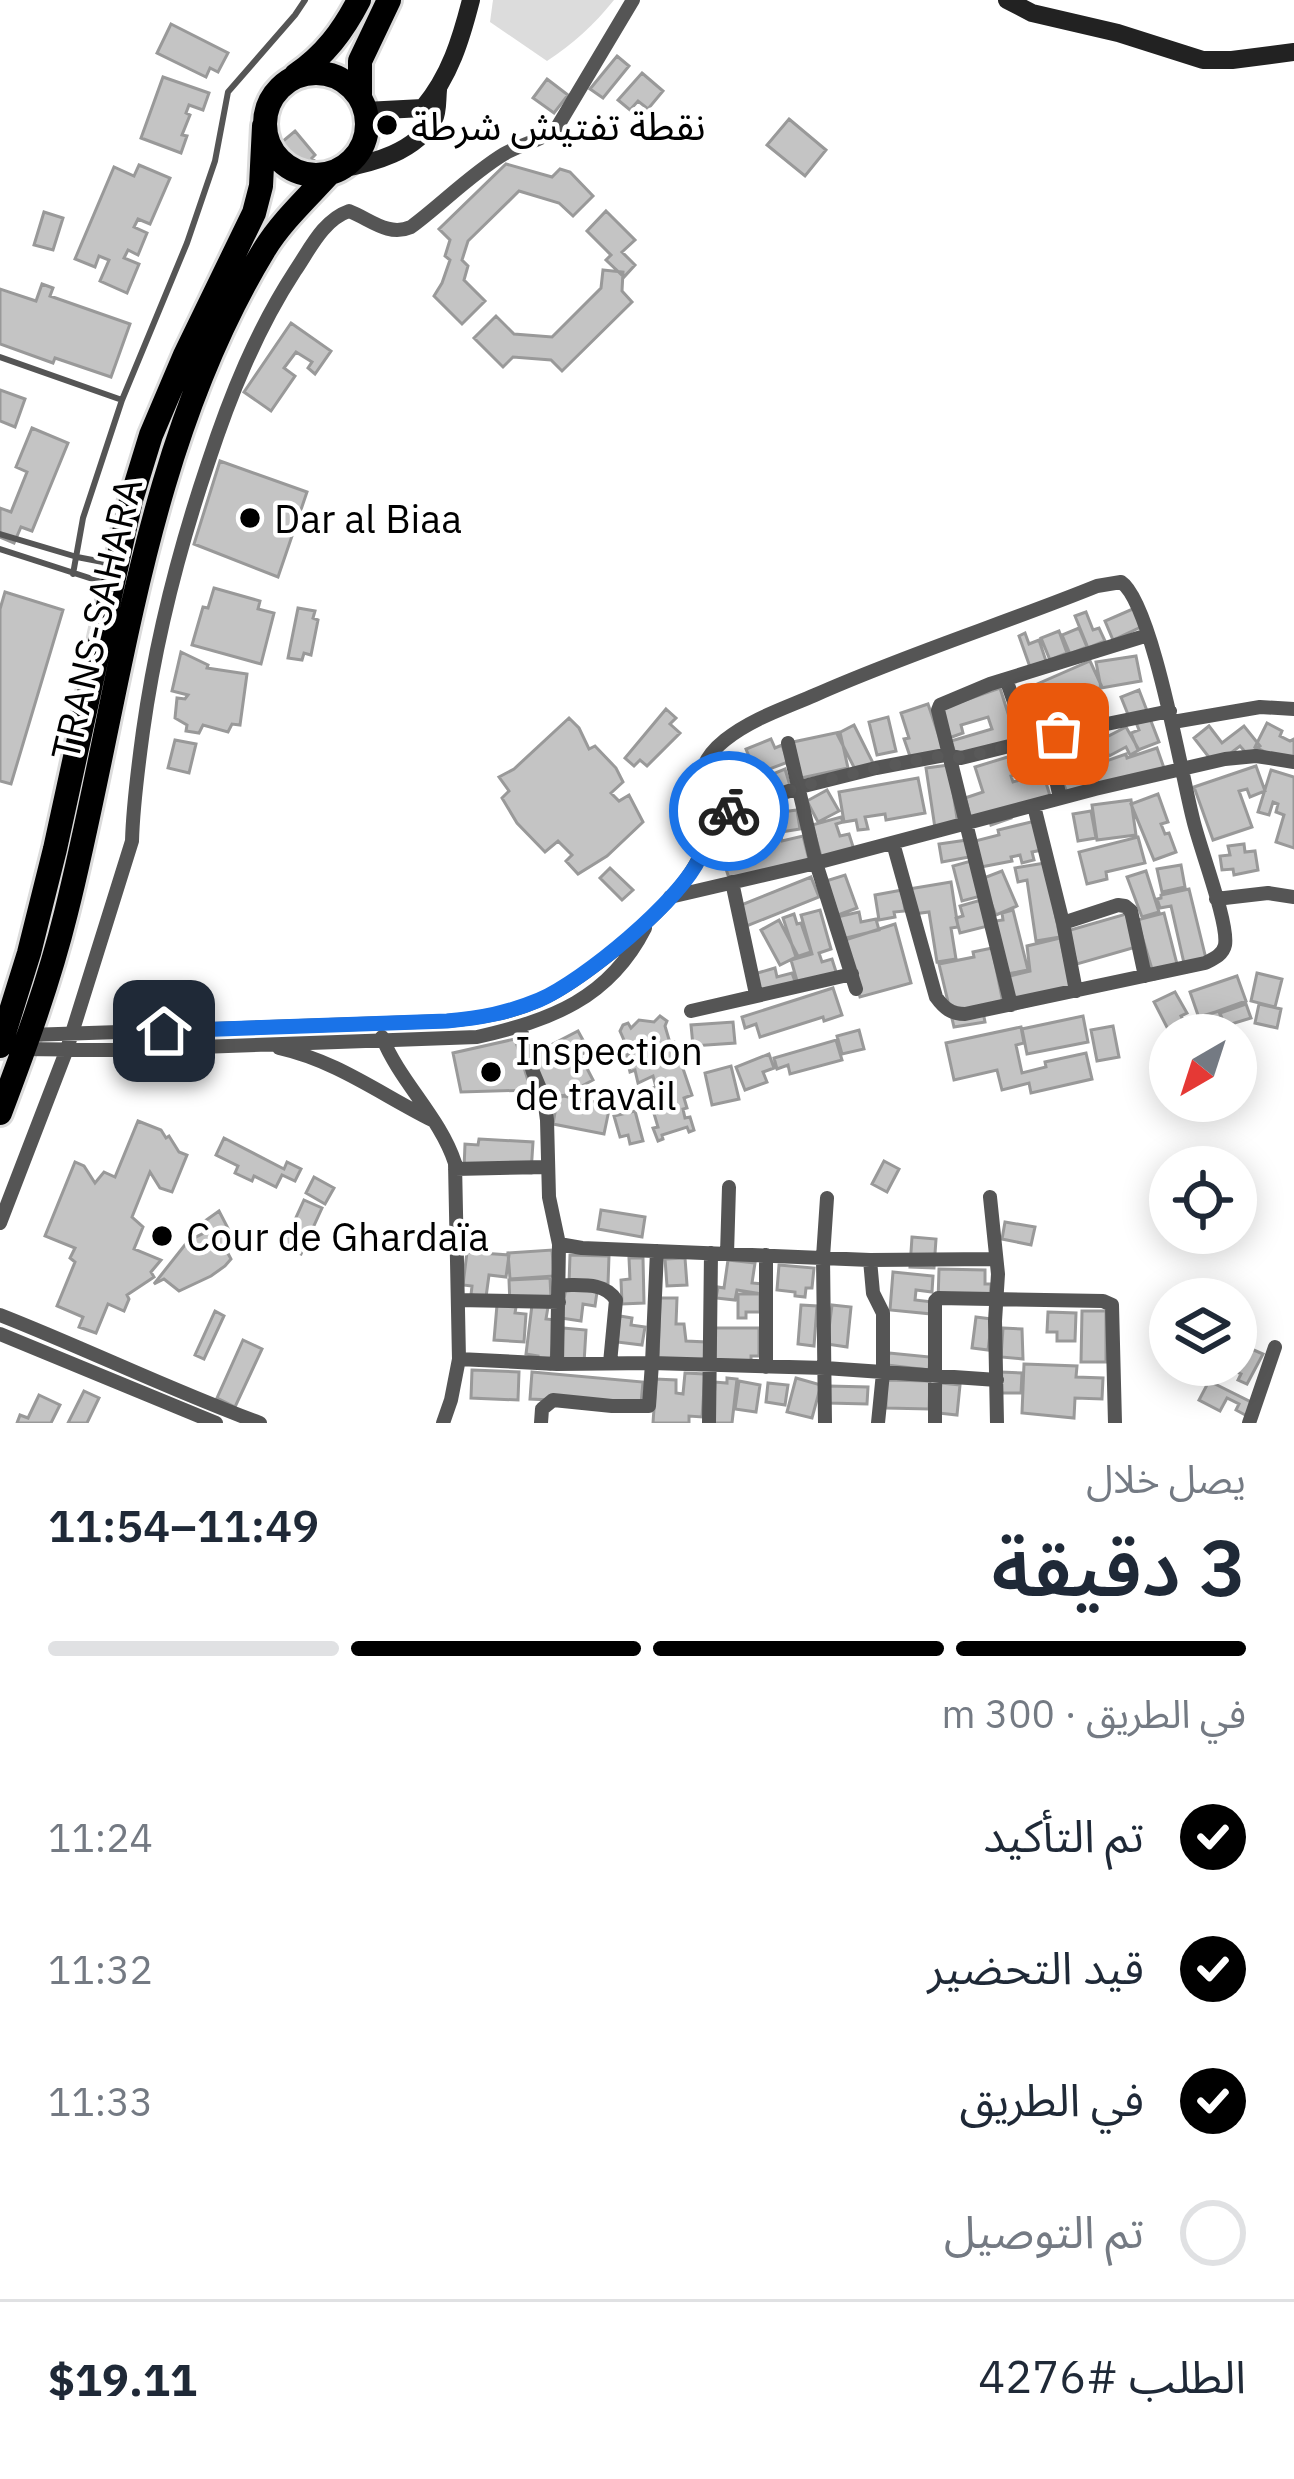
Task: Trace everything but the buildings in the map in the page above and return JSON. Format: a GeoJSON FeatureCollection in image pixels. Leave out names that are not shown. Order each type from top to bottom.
{"type":"FeatureCollection","features":[{"type":"Feature","properties":{"kind":"highway"},"geometry":{"type":"LineString","coordinates":[[359,0],[334,41],[286,82],[266,109],[267,141],[275,155],[299,172],[314,176],[335,171],[359,152],[365,139],[360,61],[389,0]]}},
{"type":"Feature","properties":{"kind":"highway"},"geometry":{"type":"LineString","coordinates":[[286,82],[302,75],[334,76],[349,85],[363,104]]}},
{"type":"Feature","properties":{"kind":"highway","name":"TRANS-SAHARA"},"geometry":{"type":"LineString","coordinates":[[126,579],[131,500],[151,435],[254,213],[261,186],[264,126]]}},
{"type":"Feature","properties":{"kind":"highway","name":"TRANS-SAHARA"},"geometry":{"type":"LineString","coordinates":[[0,1113],[29,952],[126,579],[152,521],[200,380],[265,249],[335,171]]}},
{"type":"Feature","properties":{"kind":"main road"},"geometry":{"type":"LineString","coordinates":[[363,104],[423,108],[438,90],[461,40],[470,0]]}},
{"type":"Feature","properties":{"kind":"main road"},"geometry":{"type":"LineString","coordinates":[[1006,0],[1032,13],[1118,32],[1203,60],[1294,52]]}},
{"type":"Feature","properties":{"kind":"main road"},"geometry":{"type":"LineString","coordinates":[[335,171],[382,160],[418,136],[436,118],[438,90]]}},
{"type":"Feature","properties":{"kind":"street"},"geometry":{"type":"LineString","coordinates":[[0,1223],[67,1048],[132,841],[153,665],[171,583],[220,427],[260,333],[319,235],[341,214],[350,211],[400,232],[500,156],[556,129],[633,0]]}},
{"type":"Feature","properties":{"kind":"street"},"geometry":{"type":"LineString","coordinates":[[12,1042],[72,1032],[447,1021],[510,1012],[573,981],[647,923],[670,897],[700,856],[705,827],[700,772],[708,757],[747,725],[893,661],[1116,582],[1130,587],[1172,717],[1225,943],[1219,955],[1205,963],[956,1014],[936,997],[893,844]]}},
{"type":"Feature","properties":{"kind":"street"},"geometry":{"type":"LineString","coordinates":[[1011,1005],[938,710],[940,705],[1006,679],[1148,635]]}},
{"type":"Feature","properties":{"kind":"street"},"geometry":{"type":"LineString","coordinates":[[1006,679],[1028,742]]}},
{"type":"Feature","properties":{"kind":"street"},"geometry":{"type":"LineString","coordinates":[[703,820],[797,788],[945,755],[962,758],[1172,717],[1260,707],[1294,710]]}},
{"type":"Feature","properties":{"kind":"street"},"geometry":{"type":"LineString","coordinates":[[1047,739],[1060,799]]}},
{"type":"Feature","properties":{"kind":"street"},"geometry":{"type":"LineString","coordinates":[[691,1011],[756,994],[854,981],[816,863],[788,743]]}},
{"type":"Feature","properties":{"kind":"street"},"geometry":{"type":"LineString","coordinates":[[670,897],[1244,756],[1294,762]]}},
{"type":"Feature","properties":{"kind":"street"},"geometry":{"type":"LineString","coordinates":[[1034,806],[1076,991]]}},
{"type":"Feature","properties":{"kind":"street"},"geometry":{"type":"LineString","coordinates":[[732,882],[756,994]]}},
{"type":"Feature","properties":{"kind":"street"},"geometry":{"type":"LineString","coordinates":[[1216,899],[1268,893],[1294,897]]}},
{"type":"Feature","properties":{"kind":"street"},"geometry":{"type":"LineString","coordinates":[[1064,923],[1125,906],[1131,911],[1145,976]]}},
{"type":"Feature","properties":{"kind":"street"},"geometry":{"type":"LineString","coordinates":[[12,1042],[116,1050],[477,1036],[520,1027],[590,994],[631,956],[647,923]]}},
{"type":"Feature","properties":{"kind":"street"},"geometry":{"type":"LineString","coordinates":[[378,1022],[383,1041],[448,1143],[455,1169],[459,1359],[443,1423]]}},
{"type":"Feature","properties":{"kind":"street"},"geometry":{"type":"LineString","coordinates":[[520,1027],[547,1120],[549,1197],[559,1244],[557,1364]]}},
{"type":"Feature","properties":{"kind":"street"},"geometry":{"type":"LineString","coordinates":[[257,1043],[297,1052],[358,1076],[433,1121]]}},
{"type":"Feature","properties":{"kind":"street"},"geometry":{"type":"LineString","coordinates":[[455,1169],[548,1167]]}},
{"type":"Feature","properties":{"kind":"street"},"geometry":{"type":"LineString","coordinates":[[728,1254],[729,1187]]}},
{"type":"Feature","properties":{"kind":"street"},"geometry":{"type":"LineString","coordinates":[[990,1197],[998,1274],[997,1423]]}},
{"type":"Feature","properties":{"kind":"street"},"geometry":{"type":"LineString","coordinates":[[825,1423],[827,1198]]}},
{"type":"Feature","properties":{"kind":"street"},"geometry":{"type":"LineString","coordinates":[[559,1244],[870,1260],[996,1259]]}},
{"type":"Feature","properties":{"kind":"street"},"geometry":{"type":"LineString","coordinates":[[649,1423],[657,1251]]}},
{"type":"Feature","properties":{"kind":"street"},"geometry":{"type":"LineString","coordinates":[[709,1423],[711,1253]]}},
{"type":"Feature","properties":{"kind":"street"},"geometry":{"type":"LineString","coordinates":[[766,1256],[766,1367]]}},
{"type":"Feature","properties":{"kind":"street"},"geometry":{"type":"LineString","coordinates":[[870,1260],[873,1293],[883,1313],[878,1423]]}},
{"type":"Feature","properties":{"kind":"street"},"geometry":{"type":"LineString","coordinates":[[458,1300],[603,1287],[616,1300],[610,1363]]}},
{"type":"Feature","properties":{"kind":"street"},"geometry":{"type":"LineString","coordinates":[[935,1423],[936,1299],[963,1297],[1112,1305],[1114,1423]]}},
{"type":"Feature","properties":{"kind":"street"},"geometry":{"type":"LineString","coordinates":[[0,1315],[78,1345],[172,1397]]}},
{"type":"Feature","properties":{"kind":"street"},"geometry":{"type":"LineString","coordinates":[[38,1350],[45,1333]]}},
{"type":"Feature","properties":{"kind":"street"},"geometry":{"type":"LineString","coordinates":[[0,1334],[220,1418],[260,1423]]}},
{"type":"Feature","properties":{"kind":"street"},"geometry":{"type":"LineString","coordinates":[[1249,1423],[1275,1347]]}},
{"type":"Feature","properties":{"kind":"street"},"geometry":{"type":"LineString","coordinates":[[459,1359],[825,1368],[997,1380]]}},
{"type":"Feature","properties":{"kind":"street"},"geometry":{"type":"LineString","coordinates":[[541,1423],[542,1409],[553,1400],[649,1406]]}},
{"type":"Feature","properties":{"kind":"street"},"geometry":{"type":"LineString","coordinates":[[611,1423],[612,1406]]}},
{"type":"Feature","properties":{"kind":"lane"},"geometry":{"type":"LineString","coordinates":[[74,574],[82,518],[122,400],[208,182],[228,92],[305,0]]}},
{"type":"Feature","properties":{"kind":"lane"},"geometry":{"type":"LineString","coordinates":[[0,357],[122,400]]}},
{"type":"Feature","properties":{"kind":"lane"},"geometry":{"type":"LineString","coordinates":[[0,533],[77,556],[126,579]]}},
{"type":"Feature","properties":{"kind":"lane"},"geometry":{"type":"LineString","coordinates":[[18,555],[22,541]]}},
{"type":"Feature","properties":{"kind":"lane"},"geometry":{"type":"LineString","coordinates":[[0,549],[74,574],[126,579]]}},
{"type":"Feature","properties":{"kind":"shaded area"},"geometry":{"type":"Polygon","coordinates":[[[493,0],[614,0],[583,34],[547,61],[490,22],[493,0]]]}},
{"type":"Feature","properties":{"kind":"way so far"},"geometry":{"type":"LineString","coordinates":[[729,811],[876,768],[945,755],[962,758],[1058,734]]}},
{"type":"Feature","properties":{"kind":"place","name":"نقطة تفتيش شرطة"},"geometry":{"type":"Point","coordinates":[387,125]}},
{"type":"Feature","properties":{"kind":"place","name":"Dar al Biaa"},"geometry":{"type":"Point","coordinates":[250,518]}},
{"type":"Feature","properties":{"kind":"place","name":"Inspection de travail"},"geometry":{"type":"Point","coordinates":[491,1072]}},
{"type":"Feature","properties":{"kind":"place","name":"Cour de Ghardaïa"},"geometry":{"type":"Point","coordinates":[162,1236]}},
{"type":"Feature","properties":{"kind":"route"},"geometry":{"type":"LineString","coordinates":[[164,1031],[447,1021],[510,1012],[573,981],[647,923],[700,856],[703,820],[729,811]]}}]}
